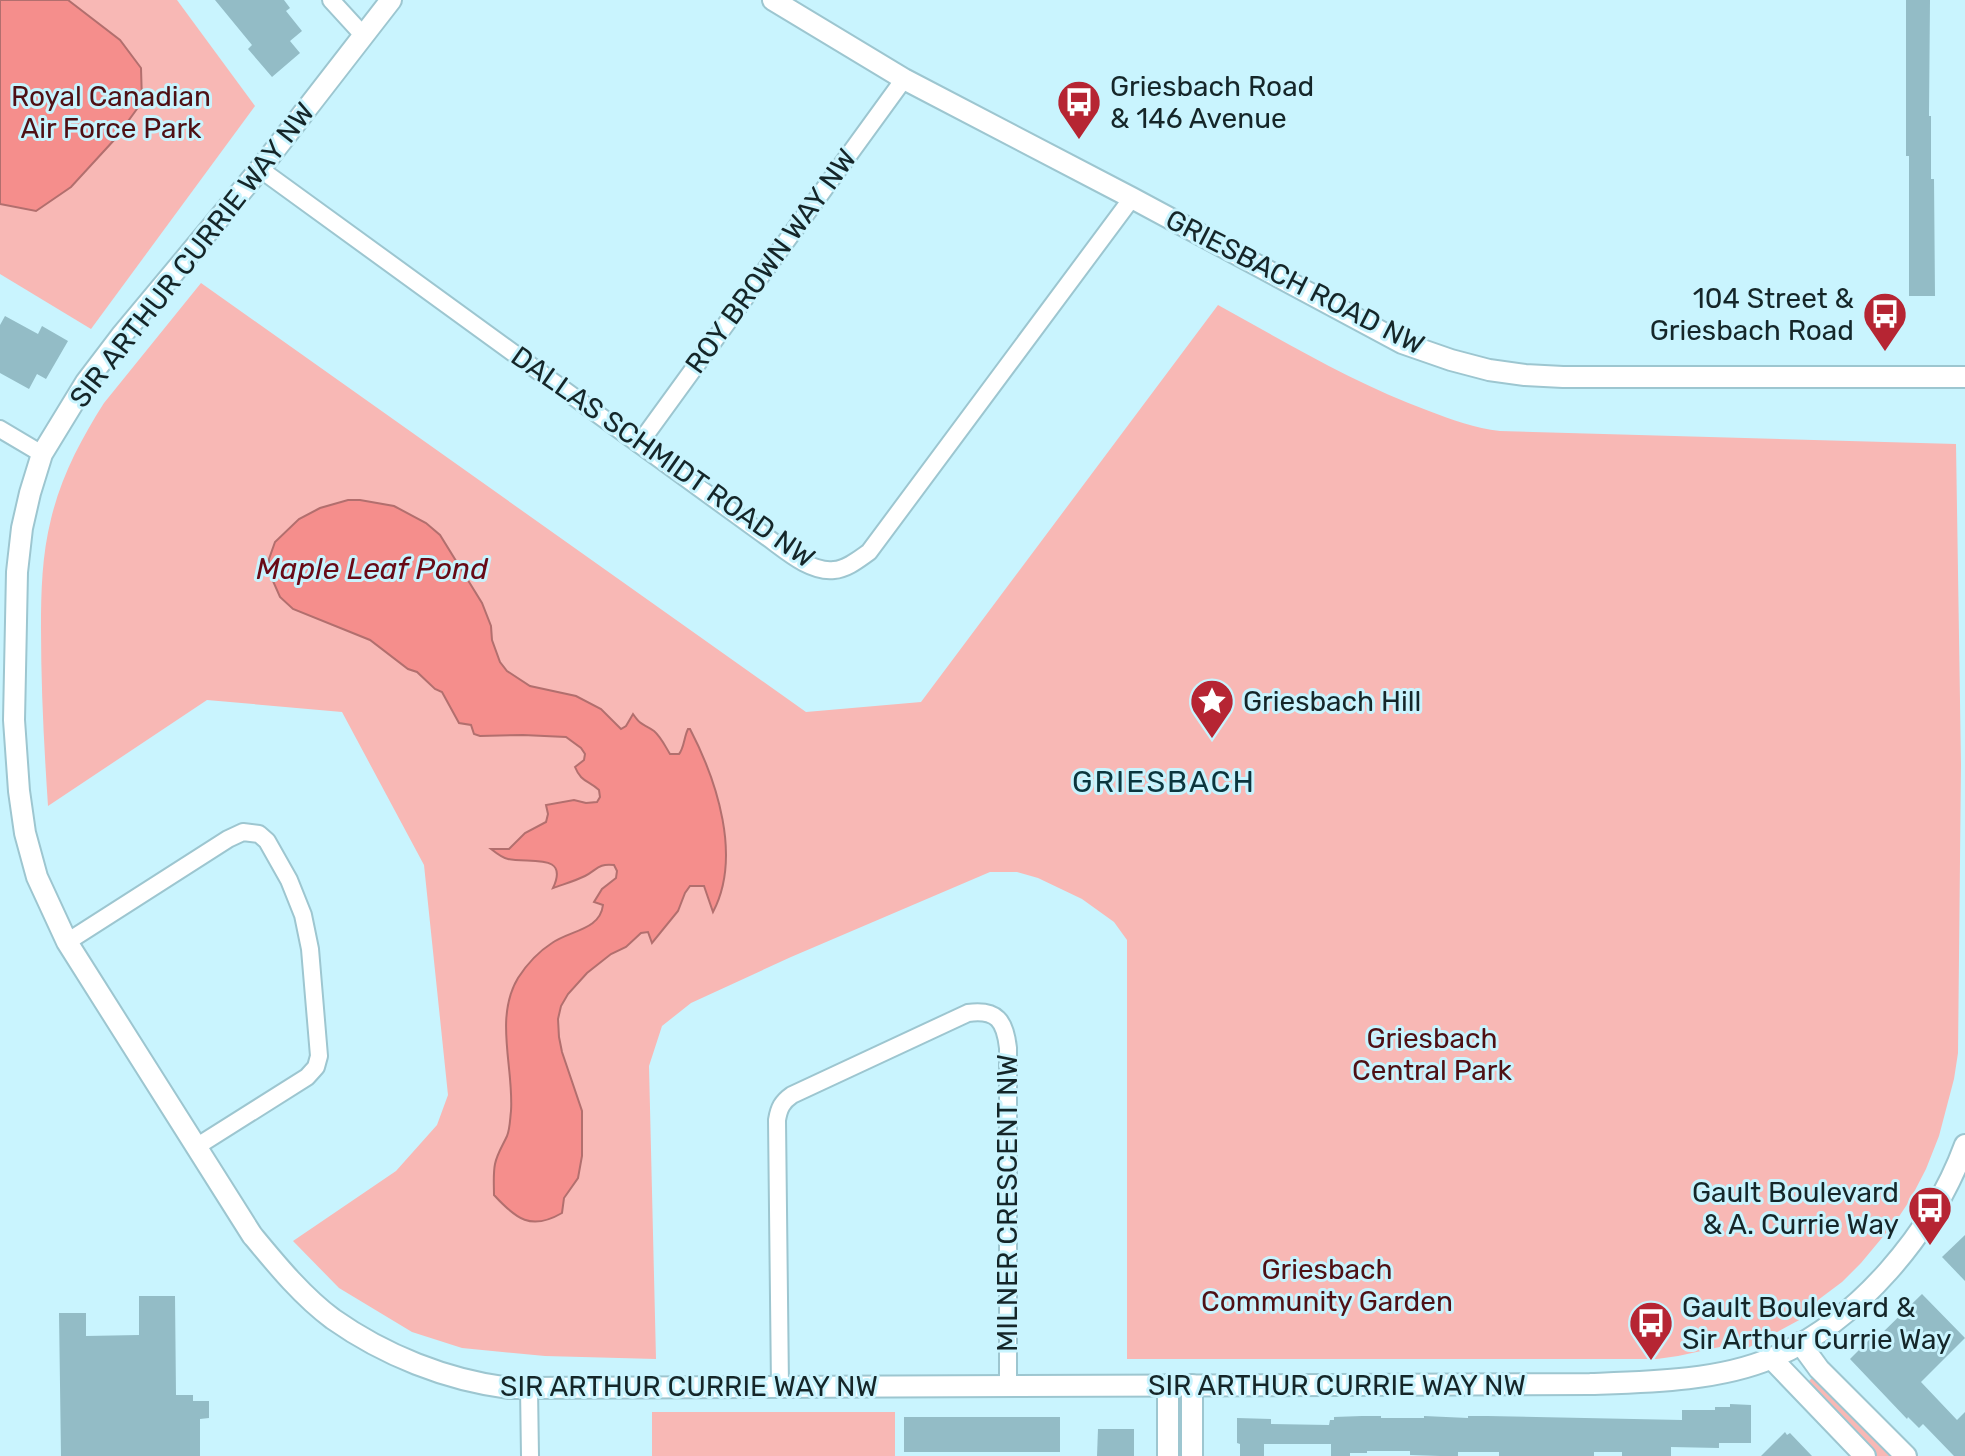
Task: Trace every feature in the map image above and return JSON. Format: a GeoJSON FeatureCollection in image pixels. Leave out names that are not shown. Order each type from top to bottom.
{"type":"FeatureCollection","features":[{"type":"Feature","properties":{"kind":"street"},"geometry":{"type":"LineString","coordinates":[[331,0],[363,35]]}},
{"type":"Feature","properties":{"kind":"street","name":"SIR ARTHUR CURRIE WAY NW"},"geometry":{"type":"LineString","coordinates":[[391,0],[260,169],[94,370],[42,454],[22,528],[7,696],[7,720],[25,833],[37,877],[67,942],[252,1235],[284,1274],[332,1318],[389,1352],[425,1367],[488,1385],[529,1388],[1590,1384],[1657,1381],[1715,1373],[1771,1358],[1800,1343],[1852,1306],[1899,1259],[1933,1211],[1948,1186],[1965,1145]]}},
{"type":"Feature","properties":{"kind":"street","name":"GRIESBACH ROAD NW"},"geometry":{"type":"LineString","coordinates":[[773,0],[904,79],[1402,343],[1451,360],[1489,370],[1563,377],[1965,377]]}},
{"type":"Feature","properties":{"kind":"street","name":"ROY BROWN WAY NW"},"geometry":{"type":"LineString","coordinates":[[639,444],[904,79]]}},
{"type":"Feature","properties":{"kind":"street","name":"DALLAS SCHMIDT ROAD NW"},"geometry":{"type":"LineString","coordinates":[[260,169],[764,535],[806,563],[834,570],[869,552],[1132,198]]}},
{"type":"Feature","properties":{"kind":"street"},"geometry":{"type":"LineString","coordinates":[[0,429],[42,454]]}},
{"type":"Feature","properties":{"kind":"street"},"geometry":{"type":"LineString","coordinates":[[67,942],[228,839],[243,832],[259,834],[267,841],[289,880],[303,915],[310,949],[319,1056],[316,1067],[307,1077],[196,1147]]}},
{"type":"Feature","properties":{"kind":"street","name":"MILNER CRESCENT NW"},"geometry":{"type":"LineString","coordinates":[[780,1387],[779,1108],[792,1095],[968,1013],[979,1012],[988,1012],[1003,1025],[1008,1048],[1008,1386]]}},
{"type":"Feature","properties":{"kind":"street"},"geometry":{"type":"LineString","coordinates":[[1800,1343],[1819,1369],[1906,1456]]}},
{"type":"Feature","properties":{"kind":"street"},"geometry":{"type":"LineString","coordinates":[[1771,1358],[1865,1456]]}},
{"type":"Feature","properties":{"kind":"street"},"geometry":{"type":"LineString","coordinates":[[1168,1385],[1168,1456]]}},
{"type":"Feature","properties":{"kind":"street"},"geometry":{"type":"LineString","coordinates":[[1192,1385],[1192,1456]]}},
{"type":"Feature","properties":{"kind":"street"},"geometry":{"type":"LineString","coordinates":[[529,1388],[530,1456]]}},
{"type":"Feature","properties":{"kind":"green space","name":"Royal Canadian Air Force Park"},"geometry":{"type":"Polygon","coordinates":[[[0,0],[177,0],[255,106],[91,329],[0,274],[0,0]]]}},
{"type":"Feature","properties":{"kind":"green space"},"geometry":{"type":"Polygon","coordinates":[[[201,283],[806,712],[921,702],[1218,305],[1375,388],[1446,418],[1491,430],[1956,444],[1961,765],[1958,1053],[1939,1136],[1910,1200],[1861,1263],[1818,1300],[1814,1312],[1744,1350],[1729,1345],[1657,1359],[1127,1359],[1127,940],[1114,922],[1082,899],[1038,878],[1017,872],[990,872],[691,1003],[662,1026],[649,1066],[656,1359],[545,1356],[462,1348],[412,1332],[339,1288],[293,1241],[396,1171],[437,1125],[448,1095],[424,865],[342,712],[207,700],[48,806],[41,600],[46,546],[55,503],[87,430],[104,403],[201,283]]]}},
{"type":"Feature","properties":{"kind":"green space"},"geometry":{"type":"Polygon","coordinates":[[[1813,1377],[1891,1456],[1875,1456],[1805,1385],[1813,1377]]]}},
{"type":"Feature","properties":{"kind":"green space"},"geometry":{"type":"Polygon","coordinates":[[[652,1412],[895,1412],[895,1456],[652,1456],[652,1412]]]}},
{"type":"Feature","properties":{"kind":"water"},"geometry":{"type":"Polygon","coordinates":[[[0,0],[68,0],[120,40],[141,68],[142,102],[115,139],[71,187],[36,211],[0,204],[0,0]]]}},
{"type":"Feature","properties":{"kind":"water","name":"Maple Leaf Pond"},"geometry":{"type":"Polygon","coordinates":[[[348,500],[394,506],[426,523],[440,535],[482,603],[500,662],[507,671],[530,686],[576,696],[601,709],[621,729],[633,714],[656,733],[670,754],[679,754],[690,729],[717,795],[726,844],[721,890],[713,912],[704,886],[690,886],[678,911],[652,943],[648,932],[641,933],[587,973],[561,1006],[559,1037],[582,1111],[582,1156],[578,1178],[564,1198],[562,1213],[541,1221],[533,1222],[517,1216],[494,1195],[495,1164],[508,1133],[511,1111],[507,1010],[518,978],[533,959],[552,943],[596,920],[603,905],[594,902],[602,889],[616,878],[617,871],[614,865],[604,865],[553,888],[557,877],[552,864],[506,858],[491,849],[509,849],[525,833],[546,822],[546,805],[574,800],[597,802],[599,790],[577,772],[575,767],[584,760],[585,754],[566,737],[474,734],[471,725],[459,723],[442,692],[417,672],[408,669],[370,640],[293,609],[280,597],[269,572],[269,559],[275,542],[299,519],[320,508],[348,500]]]}},
{"type":"Feature","properties":{"kind":"building"},"geometry":{"type":"Polygon","coordinates":[[[215,0],[284,0],[290,8],[286,11],[302,31],[290,41],[300,53],[272,77],[248,49],[252,45],[215,0]]]}},
{"type":"Feature","properties":{"kind":"building"},"geometry":{"type":"Polygon","coordinates":[[[1906,0],[1930,0],[1929,116],[1931,179],[1934,179],[1935,296],[1909,296],[1906,0]]]}},
{"type":"Feature","properties":{"kind":"building"},"geometry":{"type":"Polygon","coordinates":[[[5,316],[38,334],[42,326],[68,341],[46,379],[37,374],[29,389],[0,373],[0,325],[5,316]]]}},
{"type":"Feature","properties":{"kind":"building"},"geometry":{"type":"Polygon","coordinates":[[[1965,1235],[1965,1281],[1942,1257],[1965,1235]]]}},
{"type":"Feature","properties":{"kind":"building"},"geometry":{"type":"Polygon","coordinates":[[[1922,1294],[1965,1338],[1921,1382],[1957,1420],[1965,1412],[1965,1456],[1954,1456],[1923,1424],[1919,1428],[1907,1419],[1850,1359],[1874,1335],[1877,1338],[1922,1294]]]}},
{"type":"Feature","properties":{"kind":"building"},"geometry":{"type":"Polygon","coordinates":[[[139,1296],[175,1296],[176,1395],[193,1395],[193,1401],[209,1401],[209,1418],[200,1419],[200,1456],[61,1456],[59,1313],[86,1313],[86,1336],[139,1335],[139,1296]]]}},
{"type":"Feature","properties":{"kind":"building"},"geometry":{"type":"Polygon","coordinates":[[[1730,1404],[1751,1405],[1751,1443],[1719,1443],[1719,1448],[1671,1447],[1671,1456],[1622,1456],[1622,1452],[1594,1452],[1594,1456],[1499,1456],[1499,1452],[1458,1452],[1458,1456],[1440,1456],[1410,1455],[1410,1451],[1367,1451],[1350,1453],[1350,1456],[1331,1456],[1331,1444],[1264,1444],[1264,1456],[1240,1456],[1240,1444],[1237,1443],[1237,1418],[1271,1419],[1271,1424],[1329,1425],[1334,1417],[1362,1416],[1682,1420],[1682,1410],[1715,1410],[1715,1407],[1730,1407],[1730,1404]]]}},
{"type":"Feature","properties":{"kind":"building"},"geometry":{"type":"Polygon","coordinates":[[[904,1417],[1060,1417],[1060,1452],[904,1452],[904,1417]]]}},
{"type":"Feature","properties":{"kind":"building"},"geometry":{"type":"Polygon","coordinates":[[[1098,1429],[1134,1429],[1134,1456],[1097,1456],[1098,1429]]]}},
{"type":"Feature","properties":{"kind":"building"},"geometry":{"type":"Polygon","coordinates":[[[1785,1432],[1787,1435],[1790,1433],[1812,1456],[1761,1456],[1785,1432]]]}},
{"type":"Feature","properties":{"kind":"place","name":"Griesbach Road & 146 Avenue"},"geometry":{"type":"Point","coordinates":[1079,141]}},
{"type":"Feature","properties":{"kind":"place","name":"104 Street & Griesbach Road"},"geometry":{"type":"Point","coordinates":[1885,353]}},
{"type":"Feature","properties":{"kind":"place","name":"Griesbach Hill"},"geometry":{"type":"Point","coordinates":[1212,740]}},
{"type":"Feature","properties":{"kind":"place","name":"Gault Boulevard & A. Currie Way"},"geometry":{"type":"Point","coordinates":[1930,1247]}},
{"type":"Feature","properties":{"kind":"place","name":"Gault Boulevard & Sir Arthur Currie Way"},"geometry":{"type":"Point","coordinates":[1651,1362]}},
{"type":"Feature","properties":{"kind":"district","name":"GRIESBACH"},"geometry":{"type":"Point","coordinates":[1164,782]}},
{"type":"Feature","properties":{"kind":"park label","name":"Griesbach Central Park"},"geometry":{"type":"Point","coordinates":[1432,1054]}},
{"type":"Feature","properties":{"kind":"park label","name":"Griesbach Community Garden"},"geometry":{"type":"Point","coordinates":[1327,1285]}}]}
